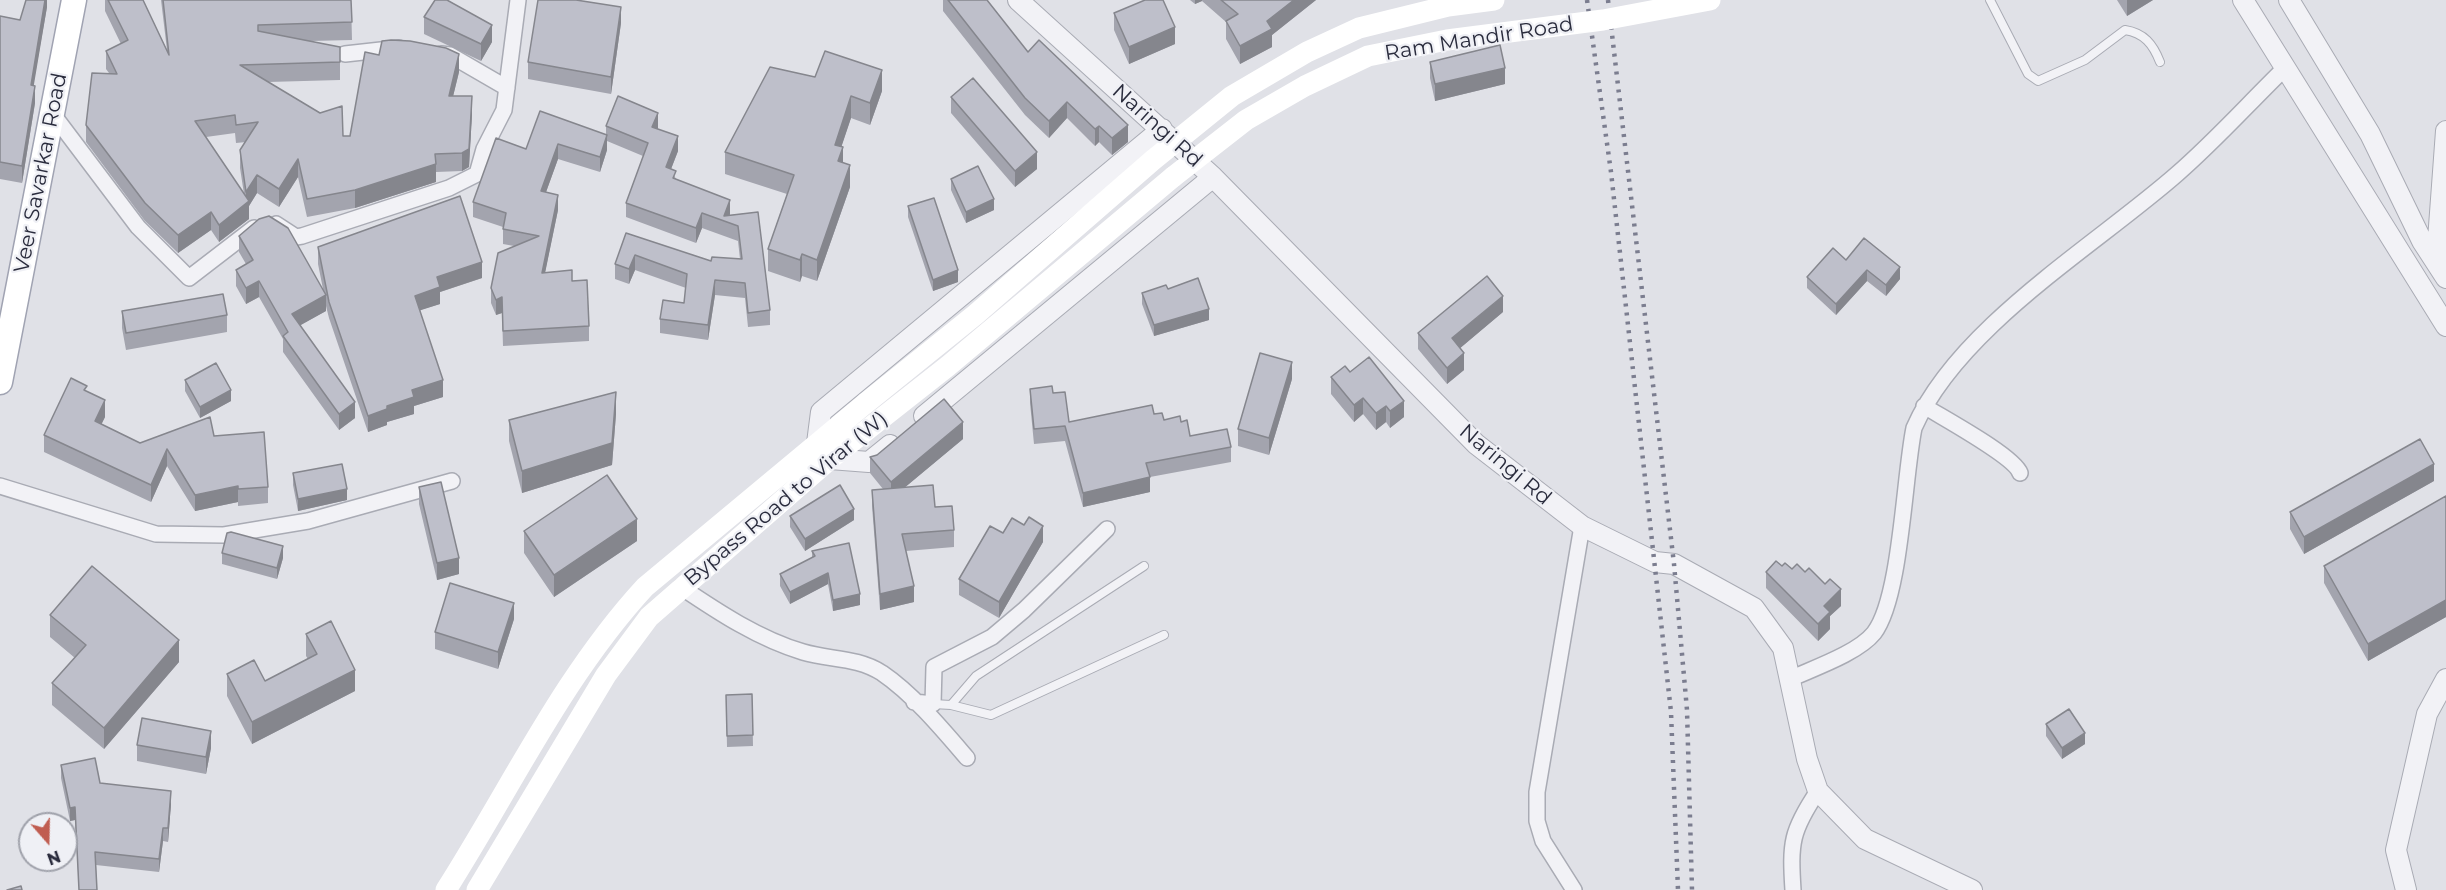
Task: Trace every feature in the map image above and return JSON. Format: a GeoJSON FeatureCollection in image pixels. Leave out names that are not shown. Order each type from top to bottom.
{"type":"FeatureCollection","features":[{"type":"Feature","properties":{"kind":"main road","name":"Veer Savarkar Road"},"geometry":{"type":"LineString","coordinates":[[0,381],[74,0]]}},
{"type":"Feature","properties":{"kind":"main road"},"geometry":{"type":"LineString","coordinates":[[446,890],[530,747],[591,652],[617,617],[645,586],[823,451],[866,403],[975,315],[1153,160],[1232,96],[1307,52],[1359,28],[1448,6],[1494,0]]}},
{"type":"Feature","properties":{"kind":"main road","name":"Ram Mandir Road"},"geometry":{"type":"LineString","coordinates":[[1173,177],[1246,120],[1305,86],[1368,56],[1447,40],[1604,20],[1710,0]]}},
{"type":"Feature","properties":{"kind":"main road","name":"Bypass Road to Virar (W)"},"geometry":{"type":"LineString","coordinates":[[477,890],[606,675],[649,616],[823,451],[880,419],[1173,177]]}},
{"type":"Feature","properties":{"kind":"street"},"geometry":{"type":"LineString","coordinates":[[52,114],[138,226],[189,278],[266,218],[296,237],[302,236],[449,188],[477,174],[484,149],[504,110],[519,0]]}},
{"type":"Feature","properties":{"kind":"street","name":"Naringi Rd"},"geometry":{"type":"LineString","coordinates":[[1018,0],[1213,177],[1476,444],[1582,526],[1654,562],[1674,564],[1754,608],[1783,648],[1807,759],[1818,791],[1865,839],[1972,890]]}},
{"type":"Feature","properties":{"kind":"street"},"geometry":{"type":"LineString","coordinates":[[2243,0],[2446,326]]}},
{"type":"Feature","properties":{"kind":"street"},"geometry":{"type":"LineString","coordinates":[[2289,0],[2436,240],[2444,269],[2409,267]]}},
{"type":"Feature","properties":{"kind":"street"},"geometry":{"type":"LineString","coordinates":[[345,54],[389,48],[450,55],[507,88]]}},
{"type":"Feature","properties":{"kind":"street"},"geometry":{"type":"LineString","coordinates":[[1790,679],[1858,646],[1873,634],[1884,616],[1892,585],[1914,428],[1924,406],[1970,346],[2014,306],[2178,173],[2284,68]]}},
{"type":"Feature","properties":{"kind":"street"},"geometry":{"type":"LineString","coordinates":[[1162,129],[821,412],[823,451],[869,462],[1213,177]]}},
{"type":"Feature","properties":{"kind":"street"},"geometry":{"type":"LineString","coordinates":[[2436,240],[2446,131]]}},
{"type":"Feature","properties":{"kind":"street"},"geometry":{"type":"LineString","coordinates":[[2392,240],[2436,240]]}},
{"type":"Feature","properties":{"kind":"street"},"geometry":{"type":"LineString","coordinates":[[1924,406],[2004,456],[2018,468],[2020,473]]}},
{"type":"Feature","properties":{"kind":"street"},"geometry":{"type":"LineString","coordinates":[[0,486],[156,534],[224,535],[308,521],[452,481]]}},
{"type":"Feature","properties":{"kind":"street"},"geometry":{"type":"LineString","coordinates":[[1574,890],[1543,842],[1537,821],[1537,792],[1582,526]]}},
{"type":"Feature","properties":{"kind":"street"},"geometry":{"type":"LineString","coordinates":[[914,702],[933,704],[934,667],[992,637],[1024,610],[1107,529]]}},
{"type":"Feature","properties":{"kind":"street"},"geometry":{"type":"LineString","coordinates":[[681,587],[710,607],[759,634],[803,652],[850,659],[882,673],[914,702],[967,758]]}},
{"type":"Feature","properties":{"kind":"street"},"geometry":{"type":"LineString","coordinates":[[2406,890],[2396,850],[2427,714],[2446,679]]}},
{"type":"Feature","properties":{"kind":"street"},"geometry":{"type":"LineString","coordinates":[[1793,890],[1791,852],[1798,820],[1818,791]]}},
{"type":"Feature","properties":{"kind":"lane"},"geometry":{"type":"LineString","coordinates":[[1990,0],[2028,75],[2038,81],[2085,60],[2125,30],[2135,31],[2147,39],[2160,62]]}},
{"type":"Feature","properties":{"kind":"lane"},"geometry":{"type":"LineString","coordinates":[[951,705],[976,676],[1144,566]]}},
{"type":"Feature","properties":{"kind":"lane"},"geometry":{"type":"LineString","coordinates":[[933,704],[951,705],[991,715],[1164,635]]}},
{"type":"Feature","properties":{"kind":"building"},"geometry":{"type":"Polygon","coordinates":[[[26,0],[45,0],[31,85],[35,86],[22,166],[0,162],[0,16],[20,20],[26,0]]]}},
{"type":"Feature","properties":{"kind":"building"},"geometry":{"type":"Polygon","coordinates":[[[108,0],[143,0],[169,55],[163,0],[351,0],[352,22],[258,25],[258,31],[340,47],[340,62],[240,65],[320,113],[342,106],[343,136],[350,136],[365,52],[379,55],[382,41],[391,40],[446,48],[459,54],[449,96],[472,96],[469,149],[462,153],[435,154],[436,164],[355,190],[307,199],[298,159],[279,189],[257,175],[246,192],[240,150],[258,122],[236,125],[235,115],[195,121],[249,201],[219,225],[211,212],[178,235],[145,203],[86,125],[92,73],[117,74],[106,51],[128,40],[108,0]]]}},
{"type":"Feature","properties":{"kind":"building"},"geometry":{"type":"Polygon","coordinates":[[[435,0],[447,0],[492,25],[481,44],[424,17],[435,0]]]}},
{"type":"Feature","properties":{"kind":"building"},"geometry":{"type":"Polygon","coordinates":[[[538,0],[576,0],[621,7],[611,77],[528,62],[538,0]]]}},
{"type":"Feature","properties":{"kind":"building"},"geometry":{"type":"Polygon","coordinates":[[[948,0],[987,0],[1028,52],[1039,40],[1128,125],[1112,138],[1099,126],[1095,129],[1067,102],[1049,121],[1025,98],[948,0]]]}},
{"type":"Feature","properties":{"kind":"building"},"geometry":{"type":"Polygon","coordinates":[[[1145,0],[1163,0],[1175,27],[1129,47],[1114,13],[1145,0]]]}},
{"type":"Feature","properties":{"kind":"building"},"geometry":{"type":"Polygon","coordinates":[[[1221,0],[1294,0],[1267,21],[1272,29],[1240,46],[1226,21],[1238,14],[1221,0]]]}},
{"type":"Feature","properties":{"kind":"building"},"geometry":{"type":"Polygon","coordinates":[[[1500,45],[1505,68],[1435,84],[1430,62],[1500,45]]]}},
{"type":"Feature","properties":{"kind":"building"},"geometry":{"type":"Polygon","coordinates":[[[825,51],[882,70],[870,103],[851,96],[835,145],[843,147],[838,161],[850,165],[817,260],[802,254],[800,260],[768,249],[794,175],[725,152],[770,67],[815,77],[825,51]]]}},
{"type":"Feature","properties":{"kind":"building"},"geometry":{"type":"Polygon","coordinates":[[[973,78],[1037,152],[1015,171],[951,97],[973,78]]]}},
{"type":"Feature","properties":{"kind":"building"},"geometry":{"type":"Polygon","coordinates":[[[618,96],[658,113],[652,127],[678,136],[666,167],[676,171],[673,178],[730,200],[724,216],[758,212],[770,310],[748,313],[745,283],[715,280],[708,325],[660,319],[663,300],[684,303],[687,274],[635,255],[629,269],[615,264],[626,233],[711,261],[712,257],[742,259],[738,226],[702,213],[696,228],[626,203],[648,143],[606,126],[618,96]]]}},
{"type":"Feature","properties":{"kind":"building"},"geometry":{"type":"Polygon","coordinates":[[[540,111],[607,135],[600,157],[558,144],[541,191],[558,195],[542,273],[572,270],[572,281],[587,280],[589,326],[503,331],[502,297],[496,300],[491,288],[498,253],[539,236],[503,229],[506,213],[473,202],[496,138],[526,149],[540,111]]]}},
{"type":"Feature","properties":{"kind":"building"},"geometry":{"type":"Polygon","coordinates":[[[978,166],[994,199],[966,212],[951,179],[978,166]]]}},
{"type":"Feature","properties":{"kind":"building"},"geometry":{"type":"Polygon","coordinates":[[[460,196],[482,262],[437,277],[440,287],[415,296],[443,380],[412,390],[414,397],[387,406],[387,409],[368,416],[329,302],[318,247],[460,196]]]}},
{"type":"Feature","properties":{"kind":"building"},"geometry":{"type":"Polygon","coordinates":[[[934,198],[958,270],[933,280],[908,206],[934,198]]]}},
{"type":"Feature","properties":{"kind":"building"},"geometry":{"type":"Polygon","coordinates":[[[269,216],[288,228],[326,295],[292,314],[355,402],[339,414],[283,336],[288,332],[259,281],[246,288],[236,270],[253,260],[239,236],[259,219],[269,216]]]}},
{"type":"Feature","properties":{"kind":"building"},"geometry":{"type":"Polygon","coordinates":[[[1864,238],[1900,267],[1886,285],[1867,270],[1836,304],[1807,277],[1833,248],[1846,260],[1864,238]]]}},
{"type":"Feature","properties":{"kind":"building"},"geometry":{"type":"Polygon","coordinates":[[[1487,276],[1503,296],[1452,338],[1464,353],[1447,368],[1418,333],[1487,276]]]}},
{"type":"Feature","properties":{"kind":"building"},"geometry":{"type":"Polygon","coordinates":[[[1198,278],[1209,309],[1154,325],[1142,293],[1166,285],[1168,289],[1198,278]]]}},
{"type":"Feature","properties":{"kind":"building"},"geometry":{"type":"Polygon","coordinates":[[[223,294],[227,315],[126,333],[122,311],[223,294]]]}},
{"type":"Feature","properties":{"kind":"building"},"geometry":{"type":"Polygon","coordinates":[[[1260,353],[1292,362],[1269,438],[1238,429],[1260,353]]]}},
{"type":"Feature","properties":{"kind":"building"},"geometry":{"type":"Polygon","coordinates":[[[1369,357],[1404,401],[1390,411],[1386,406],[1376,413],[1363,398],[1354,405],[1331,377],[1345,366],[1350,372],[1369,357]]]}},
{"type":"Feature","properties":{"kind":"building"},"geometry":{"type":"Polygon","coordinates":[[[216,363],[231,390],[200,407],[185,380],[216,363]]]}},
{"type":"Feature","properties":{"kind":"building"},"geometry":{"type":"Polygon","coordinates":[[[71,378],[87,386],[84,390],[105,400],[95,421],[140,443],[210,417],[214,436],[264,432],[268,487],[238,489],[238,486],[195,495],[167,449],[151,485],[44,435],[71,378]]]}},
{"type":"Feature","properties":{"kind":"building"},"geometry":{"type":"Polygon","coordinates":[[[1052,386],[1053,393],[1065,392],[1069,422],[1152,405],[1154,414],[1162,413],[1164,420],[1180,416],[1181,422],[1187,420],[1190,436],[1227,429],[1231,447],[1146,463],[1150,477],[1083,493],[1065,426],[1034,429],[1030,389],[1052,386]]]}},
{"type":"Feature","properties":{"kind":"building"},"geometry":{"type":"Polygon","coordinates":[[[616,392],[612,443],[522,471],[509,420],[616,392]]]}},
{"type":"Feature","properties":{"kind":"building"},"geometry":{"type":"Polygon","coordinates":[[[944,399],[963,422],[891,482],[870,457],[877,455],[944,399]]]}},
{"type":"Feature","properties":{"kind":"building"},"geometry":{"type":"Polygon","coordinates":[[[2420,439],[2434,464],[2304,537],[2290,512],[2420,439]]]}},
{"type":"Feature","properties":{"kind":"building"},"geometry":{"type":"Polygon","coordinates":[[[342,464],[347,489],[298,499],[293,473],[342,464]]]}},
{"type":"Feature","properties":{"kind":"building"},"geometry":{"type":"Polygon","coordinates":[[[607,475],[637,519],[554,575],[524,531],[607,475]]]}},
{"type":"Feature","properties":{"kind":"building"},"geometry":{"type":"Polygon","coordinates":[[[441,482],[459,558],[437,563],[419,487],[441,482]]]}},
{"type":"Feature","properties":{"kind":"building"},"geometry":{"type":"Polygon","coordinates":[[[840,485],[854,509],[805,539],[790,516],[840,485]]]}},
{"type":"Feature","properties":{"kind":"building"},"geometry":{"type":"Polygon","coordinates":[[[933,485],[935,507],[952,506],[954,530],[902,534],[914,586],[880,594],[872,490],[933,485]]]}},
{"type":"Feature","properties":{"kind":"building"},"geometry":{"type":"Polygon","coordinates":[[[2446,496],[2446,600],[2368,644],[2324,566],[2446,496]]]}},
{"type":"Feature","properties":{"kind":"building"},"geometry":{"type":"Polygon","coordinates":[[[1029,517],[1043,526],[999,602],[959,579],[990,526],[1003,533],[1012,518],[1024,525],[1029,517]]]}},
{"type":"Feature","properties":{"kind":"building"},"geometry":{"type":"Polygon","coordinates":[[[231,532],[283,546],[277,568],[222,553],[227,533],[231,532]]]}},
{"type":"Feature","properties":{"kind":"building"},"geometry":{"type":"Polygon","coordinates":[[[849,543],[860,594],[833,600],[828,573],[790,592],[780,574],[815,556],[812,551],[849,543]]]}},
{"type":"Feature","properties":{"kind":"building"},"geometry":{"type":"Polygon","coordinates":[[[1776,561],[1782,566],[1785,563],[1792,569],[1797,564],[1805,572],[1809,568],[1825,584],[1830,579],[1841,589],[1824,606],[1830,612],[1818,624],[1766,572],[1776,561]]]}},
{"type":"Feature","properties":{"kind":"building"},"geometry":{"type":"Polygon","coordinates":[[[92,566],[179,640],[104,728],[52,683],[86,645],[50,615],[92,566]]]}},
{"type":"Feature","properties":{"kind":"building"},"geometry":{"type":"Polygon","coordinates":[[[450,583],[514,603],[498,652],[435,632],[450,583]]]}},
{"type":"Feature","properties":{"kind":"building"},"geometry":{"type":"Polygon","coordinates":[[[331,621],[355,670],[252,722],[227,674],[254,660],[265,681],[317,654],[306,634],[331,621]]]}},
{"type":"Feature","properties":{"kind":"building"},"geometry":{"type":"Polygon","coordinates":[[[752,694],[753,735],[727,736],[726,695],[752,694]]]}},
{"type":"Feature","properties":{"kind":"building"},"geometry":{"type":"Polygon","coordinates":[[[2069,709],[2085,733],[2062,748],[2046,724],[2069,709]]]}},
{"type":"Feature","properties":{"kind":"building"},"geometry":{"type":"Polygon","coordinates":[[[142,718],[211,731],[206,757],[137,745],[142,718]]]}},
{"type":"Feature","properties":{"kind":"building"},"geometry":{"type":"Polygon","coordinates":[[[95,758],[100,783],[171,791],[168,828],[163,828],[159,859],[95,852],[97,890],[79,890],[78,812],[75,812],[75,807],[70,808],[61,765],[95,758]]]}},
{"type":"Feature","properties":{"kind":"building"},"geometry":{"type":"Polygon","coordinates":[[[21,886],[22,890],[7,890],[21,886]]]}},
{"type":"Feature","properties":{"kind":"railway"},"geometry":{"type":"LineString","coordinates":[[1587,0],[1611,172],[1671,712],[1678,890]]}},
{"type":"Feature","properties":{"kind":"railway"},"geometry":{"type":"LineString","coordinates":[[1608,0],[1674,564],[1687,710],[1692,890]]}}]}
